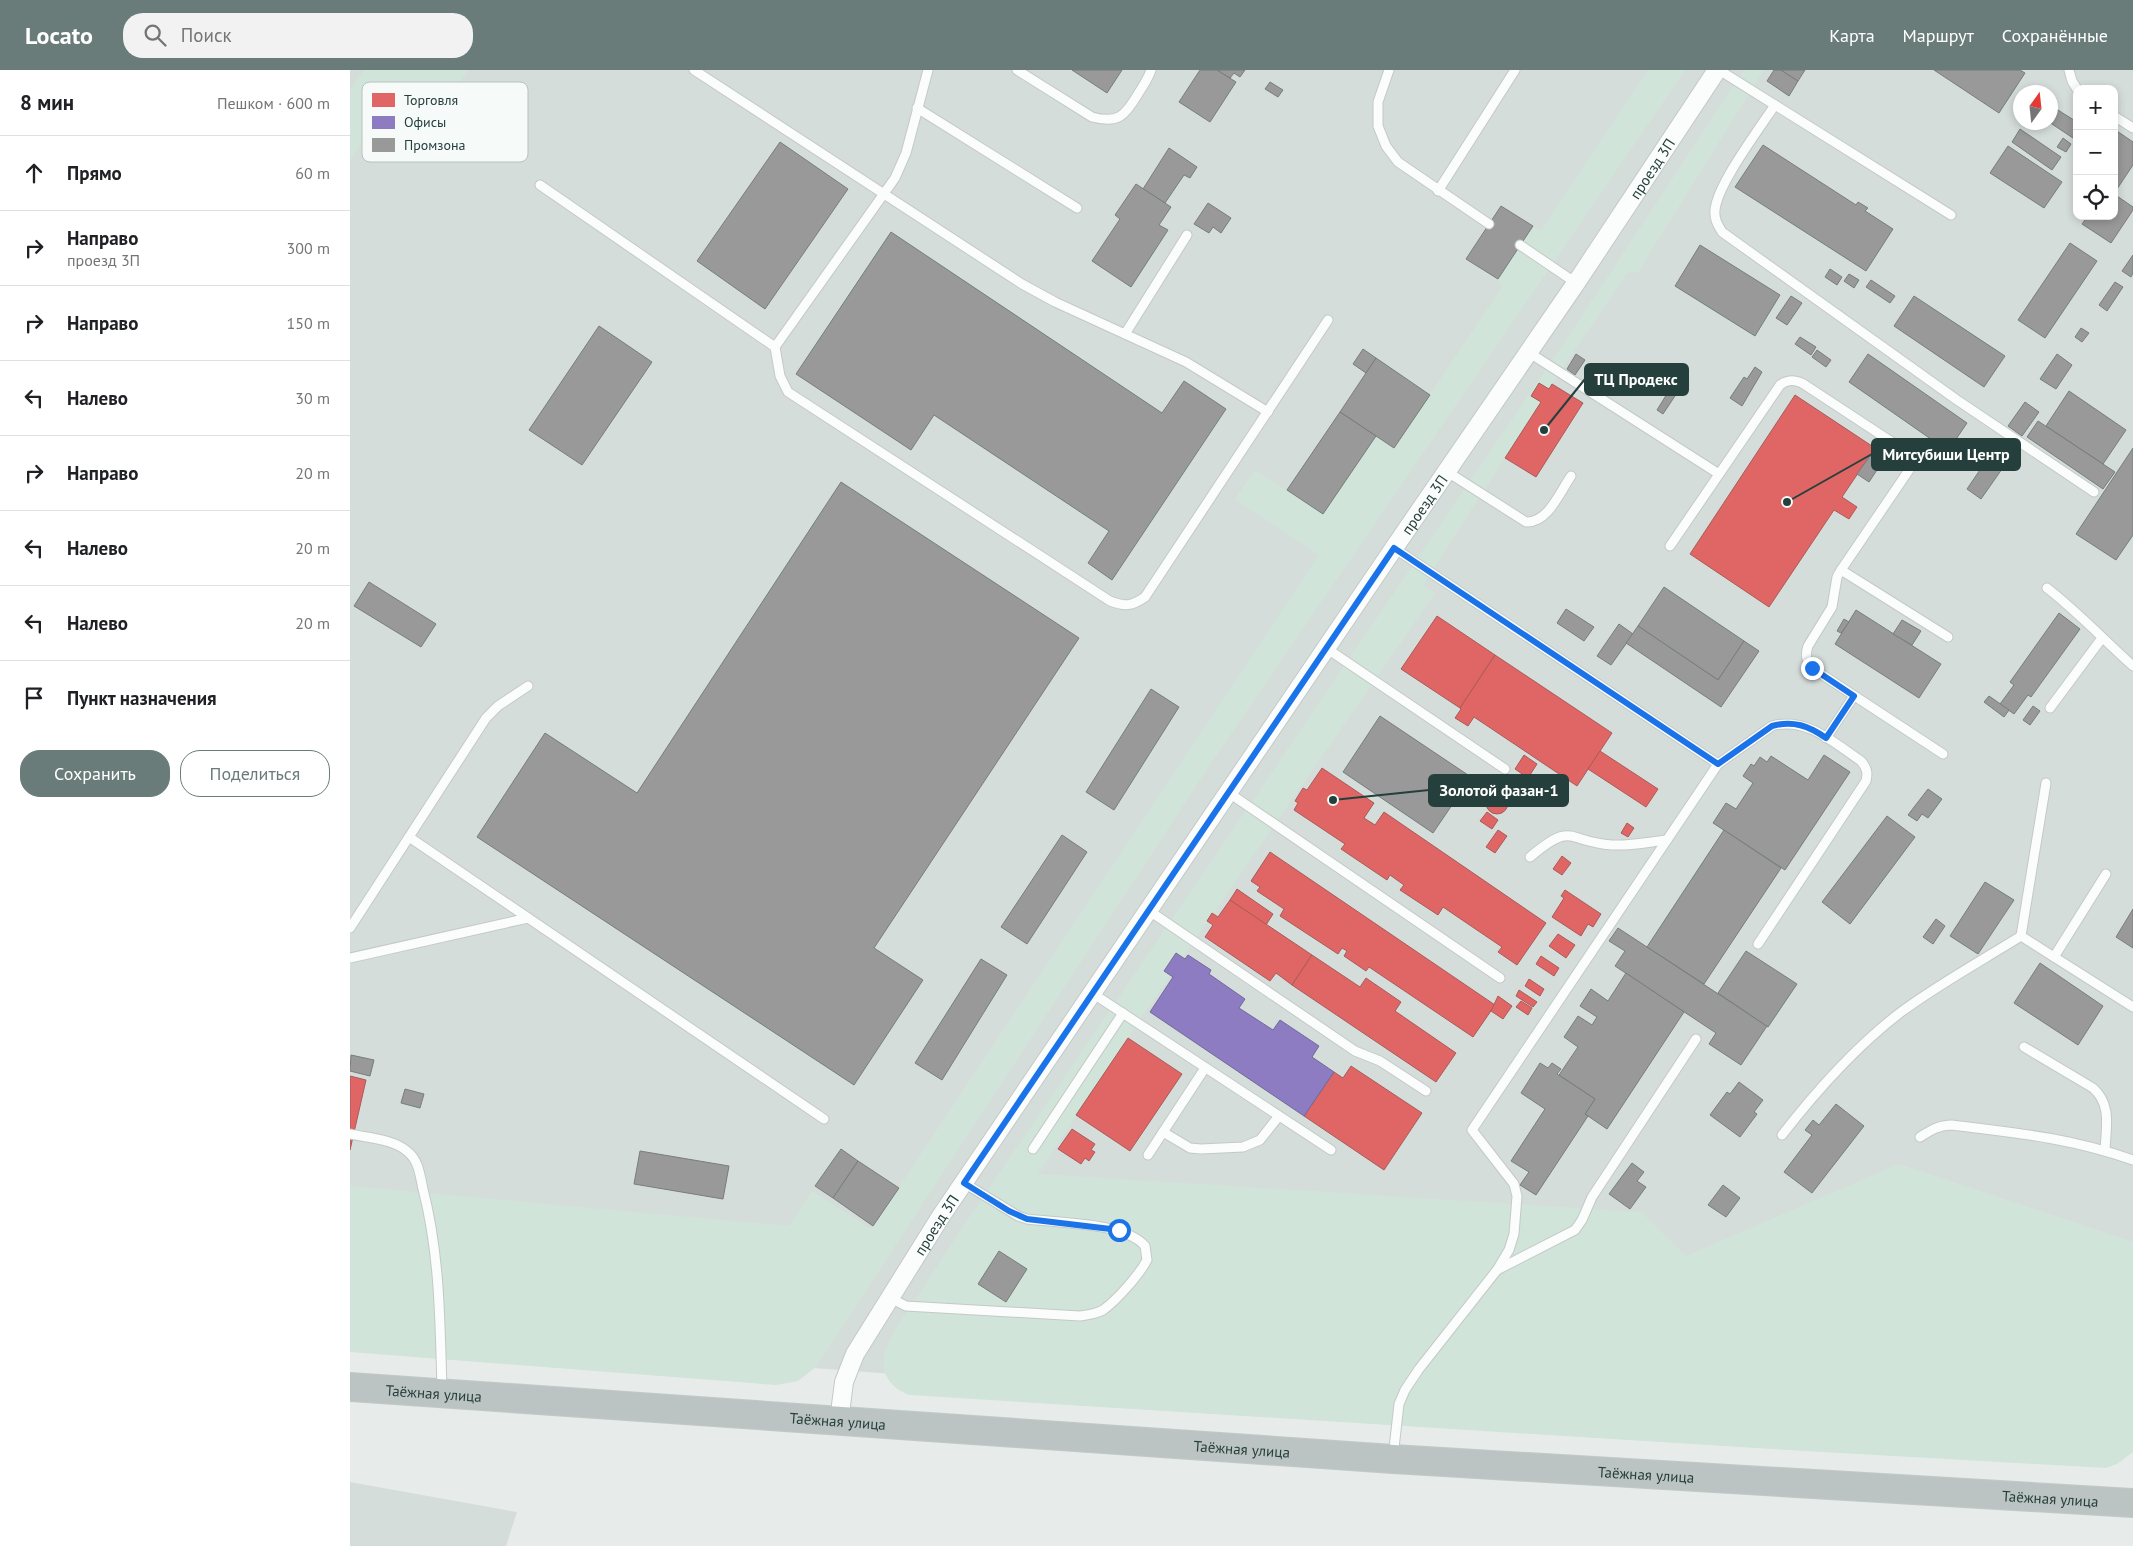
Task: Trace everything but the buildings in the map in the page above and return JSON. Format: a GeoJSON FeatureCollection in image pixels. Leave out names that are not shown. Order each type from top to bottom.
{"type":"FeatureCollection","features":[{"type":"Feature","properties":{"kind":"highway","name":"Таёжная улица"},"geometry":{"type":"LineString","coordinates":[[350,1387],[1393,1459],[2133,1503]]}},
{"type":"Feature","properties":{"kind":"street","name":"проезд 3П"},"geometry":{"type":"LineString","coordinates":[[839,1421],[841,1396],[848,1368],[890,1298],[964,1183],[1446,471],[1576,283],[1718,70]]}},
{"type":"Feature","properties":{"kind":"lane"},"geometry":{"type":"LineString","coordinates":[[694,70],[1022,284],[1054,302],[1186,362],[1268,412]]}},
{"type":"Feature","properties":{"kind":"lane"},"geometry":{"type":"LineString","coordinates":[[928,70],[906,153],[895,178],[775,347],[780,376],[788,392],[1110,601],[1121,606],[1134,605],[1146,597],[1328,320]]}},
{"type":"Feature","properties":{"kind":"lane"},"geometry":{"type":"LineString","coordinates":[[1017,70],[1092,117],[1105,121],[1117,118],[1127,112],[1152,70]]}},
{"type":"Feature","properties":{"kind":"lane"},"geometry":{"type":"LineString","coordinates":[[1389,70],[1378,102],[1378,126],[1386,146],[1398,162],[1489,224]]}},
{"type":"Feature","properties":{"kind":"lane"},"geometry":{"type":"LineString","coordinates":[[1438,191],[1515,70]]}},
{"type":"Feature","properties":{"kind":"lane"},"geometry":{"type":"LineString","coordinates":[[1718,70],[1951,216]]}},
{"type":"Feature","properties":{"kind":"lane"},"geometry":{"type":"LineString","coordinates":[[2069,70],[2074,85]]}},
{"type":"Feature","properties":{"kind":"lane"},"geometry":{"type":"LineString","coordinates":[[1775,105],[1716,199],[1714,212],[1716,222],[1722,232],[1957,400],[2094,492]]}},
{"type":"Feature","properties":{"kind":"lane"},"geometry":{"type":"LineString","coordinates":[[917,108],[1077,208]]}},
{"type":"Feature","properties":{"kind":"lane"},"geometry":{"type":"LineString","coordinates":[[2118,119],[2133,128]]}},
{"type":"Feature","properties":{"kind":"lane"},"geometry":{"type":"LineString","coordinates":[[540,185],[775,347]]}},
{"type":"Feature","properties":{"kind":"lane"},"geometry":{"type":"LineString","coordinates":[[1125,334],[1187,234]]}},
{"type":"Feature","properties":{"kind":"lane"},"geometry":{"type":"LineString","coordinates":[[1520,245],[1576,283]]}},
{"type":"Feature","properties":{"kind":"lane"},"geometry":{"type":"LineString","coordinates":[[1528,352],[1719,474]]}},
{"type":"Feature","properties":{"kind":"lane"},"geometry":{"type":"LineString","coordinates":[[1670,546],[1780,386],[1786,381],[1795,380],[1802,383],[1904,450],[1911,463],[1909,470],[1840,570],[1830,612],[1808,646],[1806,654],[1807,661],[1812,668],[1943,754]]}},
{"type":"Feature","properties":{"kind":"lane"},"geometry":{"type":"LineString","coordinates":[[1446,471],[1526,522],[1533,523],[1546,514],[1571,476]]}},
{"type":"Feature","properties":{"kind":"lane"},"geometry":{"type":"LineString","coordinates":[[1394,548],[1718,764]]}},
{"type":"Feature","properties":{"kind":"lane"},"geometry":{"type":"LineString","coordinates":[[1840,570],[1948,637]]}},
{"type":"Feature","properties":{"kind":"lane"},"geometry":{"type":"LineString","coordinates":[[2047,588],[2073,608],[2133,666]]}},
{"type":"Feature","properties":{"kind":"lane"},"geometry":{"type":"LineString","coordinates":[[2050,708],[2102,638]]}},
{"type":"Feature","properties":{"kind":"lane"},"geometry":{"type":"LineString","coordinates":[[1326,648],[1505,769]]}},
{"type":"Feature","properties":{"kind":"lane"},"geometry":{"type":"LineString","coordinates":[[350,928],[486,718],[498,706],[528,686]]}},
{"type":"Feature","properties":{"kind":"lane"},"geometry":{"type":"LineString","coordinates":[[1826,738],[1854,696]]}},
{"type":"Feature","properties":{"kind":"lane"},"geometry":{"type":"LineString","coordinates":[[1393,1459],[1399,1404],[1405,1390],[1419,1369],[1497,1270],[1509,1250],[1514,1234],[1517,1196],[1514,1184],[1472,1130],[1718,764],[1772,726],[1782,723],[1804,726],[1861,761],[1866,766],[1868,774],[1866,782],[1758,944]]}},
{"type":"Feature","properties":{"kind":"lane"},"geometry":{"type":"LineString","coordinates":[[1782,1135],[1815,1092],[1881,1028],[1927,994],[2021,936],[2046,783]]}},
{"type":"Feature","properties":{"kind":"lane"},"geometry":{"type":"LineString","coordinates":[[1229,793],[1500,978]]}},
{"type":"Feature","properties":{"kind":"lane"},"geometry":{"type":"LineString","coordinates":[[1530,857],[1549,841],[1566,835],[1616,845],[1667,840]]}},
{"type":"Feature","properties":{"kind":"lane"},"geometry":{"type":"LineString","coordinates":[[409,837],[824,1119]]}},
{"type":"Feature","properties":{"kind":"lane"},"geometry":{"type":"LineString","coordinates":[[2054,957],[2106,874]]}},
{"type":"Feature","properties":{"kind":"lane"},"geometry":{"type":"LineString","coordinates":[[1148,910],[1355,1051],[1380,1061],[1426,1091]]}},
{"type":"Feature","properties":{"kind":"lane"},"geometry":{"type":"LineString","coordinates":[[350,958],[528,918]]}},
{"type":"Feature","properties":{"kind":"lane"},"geometry":{"type":"LineString","coordinates":[[2021,936],[2133,1007]]}},
{"type":"Feature","properties":{"kind":"lane"},"geometry":{"type":"LineString","coordinates":[[1092,993],[1331,1150]]}},
{"type":"Feature","properties":{"kind":"lane"},"geometry":{"type":"LineString","coordinates":[[1033,1149],[1123,1014]]}},
{"type":"Feature","properties":{"kind":"lane"},"geometry":{"type":"LineString","coordinates":[[1497,1270],[1575,1230],[1592,1197],[1696,1039]]}},
{"type":"Feature","properties":{"kind":"lane"},"geometry":{"type":"LineString","coordinates":[[2024,1047],[2093,1088],[2102,1096],[2106,1107],[2105,1150]]}},
{"type":"Feature","properties":{"kind":"lane"},"geometry":{"type":"LineString","coordinates":[[1148,1155],[1205,1068]]}},
{"type":"Feature","properties":{"kind":"lane"},"geometry":{"type":"LineString","coordinates":[[1164,1132],[1190,1148],[1201,1150],[1243,1147],[1260,1140],[1279,1116]]}},
{"type":"Feature","properties":{"kind":"lane"},"geometry":{"type":"LineString","coordinates":[[1920,1137],[1934,1128],[1952,1125],[2048,1136],[2105,1150],[2133,1160]]}},
{"type":"Feature","properties":{"kind":"lane"},"geometry":{"type":"LineString","coordinates":[[350,1134],[395,1144],[407,1150],[416,1161],[430,1216],[436,1252],[442,1393]]}},
{"type":"Feature","properties":{"kind":"lane"},"geometry":{"type":"LineString","coordinates":[[890,1298],[906,1306],[943,1309],[1080,1316],[1094,1314],[1114,1300],[1146,1260],[1145,1246],[1132,1236],[1106,1228],[1027,1219],[1009,1211],[964,1183]]}},
{"type":"Feature","properties":{"kind":"shaded area"},"geometry":{"type":"Polygon","coordinates":[[[350,70],[2133,70],[2133,1436],[920,1376],[400,1337],[350,1331],[350,70]]]}},
{"type":"Feature","properties":{"kind":"shaded area"},"geometry":{"type":"Polygon","coordinates":[[[350,1482],[517,1512],[506,1546],[350,1546],[350,1482]]]}},
{"type":"Feature","properties":{"kind":"green space"},"geometry":{"type":"Polygon","coordinates":[[[364,70],[468,70],[460,82],[362,82],[362,142],[350,160],[350,90],[364,70]]]}},
{"type":"Feature","properties":{"kind":"green space"},"geometry":{"type":"Polygon","coordinates":[[[1648,70],[1685,70],[1209,766],[816,1367],[798,1381],[776,1385],[350,1352],[350,1186],[789,1226],[812,1191],[871,1229],[1319,555],[1235,499],[1255,470],[1323,514],[1376,436],[1394,448],[1503,286],[1497,281],[1533,226],[1541,231],[1648,70]]]}},
{"type":"Feature","properties":{"kind":"green space"},"geometry":{"type":"Polygon","coordinates":[[[1744,70],[1764,70],[1638,272],[1627,273],[1552,384],[1423,585],[1435,593],[1147,1009],[1038,1174],[1641,1212],[1686,1256],[1899,1164],[2133,1242],[2133,1452],[2117,1464],[2106,1468],[910,1395],[899,1390],[887,1376],[884,1358],[889,1342],[902,1318],[1564,343],[1744,70]]]}},
{"type":"Feature","properties":{"kind":"place","name":"ТЦ Продекс"},"geometry":{"type":"Point","coordinates":[1544,430]}},
{"type":"Feature","properties":{"kind":"place","name":"Митсубиши Центр"},"geometry":{"type":"Point","coordinates":[1787,502]}},
{"type":"Feature","properties":{"kind":"place","name":"Золотой фазан-1"},"geometry":{"type":"Point","coordinates":[1333,800]}},
{"type":"Feature","properties":{"kind":"route"},"geometry":{"type":"LineString","coordinates":[[1119,1230],[1027,1219],[1009,1211],[964,1183],[1394,548],[1718,764],[1772,726],[1782,723],[1794,723],[1804,726],[1826,738],[1854,696],[1812,668]]}}]}
